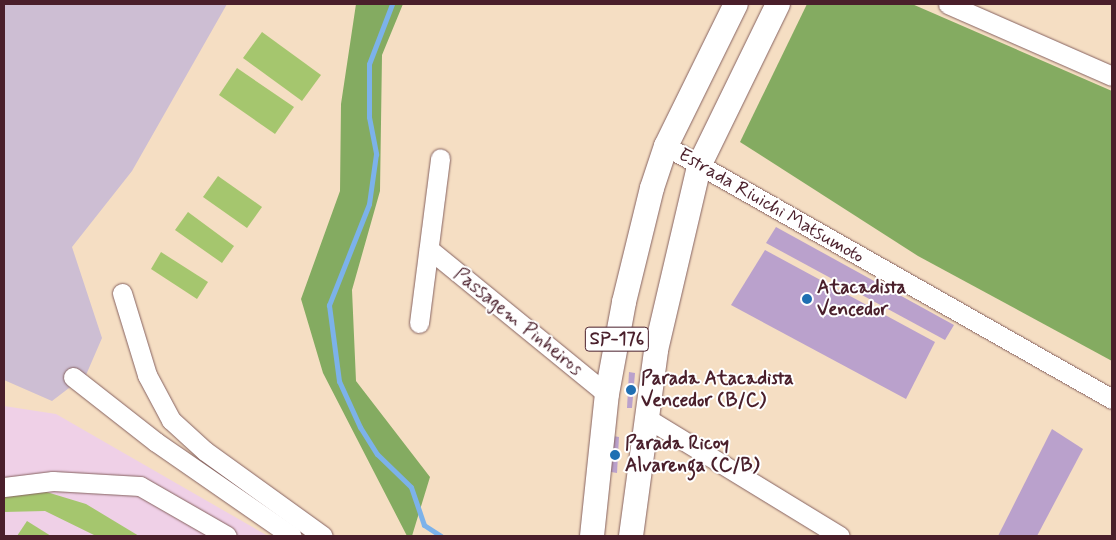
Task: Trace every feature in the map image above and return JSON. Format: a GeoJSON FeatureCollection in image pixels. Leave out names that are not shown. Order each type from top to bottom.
{"type":"FeatureCollection","features":[{"type":"Feature","properties":{"kind":"main road","name":"SP-176"},"geometry":{"type":"LineString","coordinates":[[592,536],[607,394],[624,302],[666,146],[736,4]]}},
{"type":"Feature","properties":{"kind":"main road","name":"SP-176"},"geometry":{"type":"LineString","coordinates":[[632,536],[645,417],[669,287],[699,166],[778,4]]}},
{"type":"Feature","properties":{"kind":"street"},"geometry":{"type":"LineString","coordinates":[[948,4],[1112,76]]}},
{"type":"Feature","properties":{"kind":"street","name":"Estrada Riuichi Matsumoto"},"geometry":{"type":"LineString","coordinates":[[666,146],[1112,399]]}},
{"type":"Feature","properties":{"kind":"street"},"geometry":{"type":"LineString","coordinates":[[419,323],[440,158]]}},
{"type":"Feature","properties":{"kind":"street","name":"Passagem Pinheiros"},"geometry":{"type":"LineString","coordinates":[[429,249],[607,394]]}},
{"type":"Feature","properties":{"kind":"street"},"geometry":{"type":"LineString","coordinates":[[122,293],[148,375],[171,420],[205,451],[323,536]]}},
{"type":"Feature","properties":{"kind":"street"},"geometry":{"type":"LineString","coordinates":[[72,377],[156,442],[292,536]]}},
{"type":"Feature","properties":{"kind":"street"},"geometry":{"type":"LineString","coordinates":[[645,417],[840,536]]}},
{"type":"Feature","properties":{"kind":"street"},"geometry":{"type":"LineString","coordinates":[[4,487],[53,481],[140,486],[226,536]]}},
{"type":"Feature","properties":{"kind":"shaded area"},"geometry":{"type":"Polygon","coordinates":[[[4,4],[227,4],[132,171],[72,247],[102,338],[86,375],[52,401],[4,380],[4,4]]]}},
{"type":"Feature","properties":{"kind":"shaded area"},"geometry":{"type":"Polygon","coordinates":[[[4,406],[56,414],[268,536],[4,536],[4,406]]]}},
{"type":"Feature","properties":{"kind":"green space"},"geometry":{"type":"Polygon","coordinates":[[[356,4],[403,4],[382,55],[380,191],[352,290],[356,381],[430,477],[412,536],[407,536],[323,373],[301,299],[340,191],[341,104],[356,4]]]}},
{"type":"Feature","properties":{"kind":"green space"},"geometry":{"type":"Polygon","coordinates":[[[807,4],[912,4],[1112,91],[1112,361],[918,256],[740,142],[807,4]]]}},
{"type":"Feature","properties":{"kind":"green space"},"geometry":{"type":"Polygon","coordinates":[[[262,32],[321,75],[302,101],[243,58],[262,32]]]}},
{"type":"Feature","properties":{"kind":"green space"},"geometry":{"type":"Polygon","coordinates":[[[237,68],[294,107],[275,134],[219,95],[237,68]]]}},
{"type":"Feature","properties":{"kind":"green space"},"geometry":{"type":"Polygon","coordinates":[[[218,176],[262,207],[247,228],[203,197],[218,176]]]}},
{"type":"Feature","properties":{"kind":"green space"},"geometry":{"type":"Polygon","coordinates":[[[188,212],[234,246],[222,263],[175,230],[188,212]]]}},
{"type":"Feature","properties":{"kind":"green space"},"geometry":{"type":"Polygon","coordinates":[[[161,252],[208,282],[197,299],[151,269],[161,252]]]}},
{"type":"Feature","properties":{"kind":"green space"},"geometry":{"type":"Polygon","coordinates":[[[40,490],[86,504],[139,536],[96,536],[45,511],[4,512],[4,492],[40,490]]]}},
{"type":"Feature","properties":{"kind":"green space"},"geometry":{"type":"Polygon","coordinates":[[[27,521],[51,536],[17,536],[27,521]]]}},
{"type":"Feature","properties":{"kind":"building"},"geometry":{"type":"Polygon","coordinates":[[[776,227],[954,325],[945,340],[766,243],[776,227]]]}},
{"type":"Feature","properties":{"kind":"building"},"geometry":{"type":"Polygon","coordinates":[[[765,250],[935,342],[906,399],[731,305],[765,250]]]}},
{"type":"Feature","properties":{"kind":"building","name":"Parada Atacadista Vencedor (B/C)"},"geometry":{"type":"Polygon","coordinates":[[[629,372],[635,373],[632,408],[627,408],[629,372]]]}},
{"type":"Feature","properties":{"kind":"building"},"geometry":{"type":"Polygon","coordinates":[[[1052,429],[1083,449],[1037,536],[998,536],[1052,429]]]}},
{"type":"Feature","properties":{"kind":"building","name":"Parada Ricoy Alvarenga (C/B)"},"geometry":{"type":"Polygon","coordinates":[[[613,436],[619,437],[617,473],[611,472],[613,436]]]}},
{"type":"Feature","properties":{"kind":"waterway"},"geometry":{"type":"LineString","coordinates":[[392,4],[369,64],[369,117],[376,154],[369,204],[329,305],[339,381],[360,427],[377,454],[411,487],[424,525],[441,536]]}},
{"type":"Feature","properties":{"kind":"place","name":"Atacadista Vencedor"},"geometry":{"type":"Point","coordinates":[807,299]}},
{"type":"Feature","properties":{"kind":"place","name":"Parada Atacadista Vencedor (B/C)"},"geometry":{"type":"Point","coordinates":[631,390]}},
{"type":"Feature","properties":{"kind":"place","name":"Parada Ricoy Alvarenga (C/B)"},"geometry":{"type":"Point","coordinates":[615,455]}}]}
